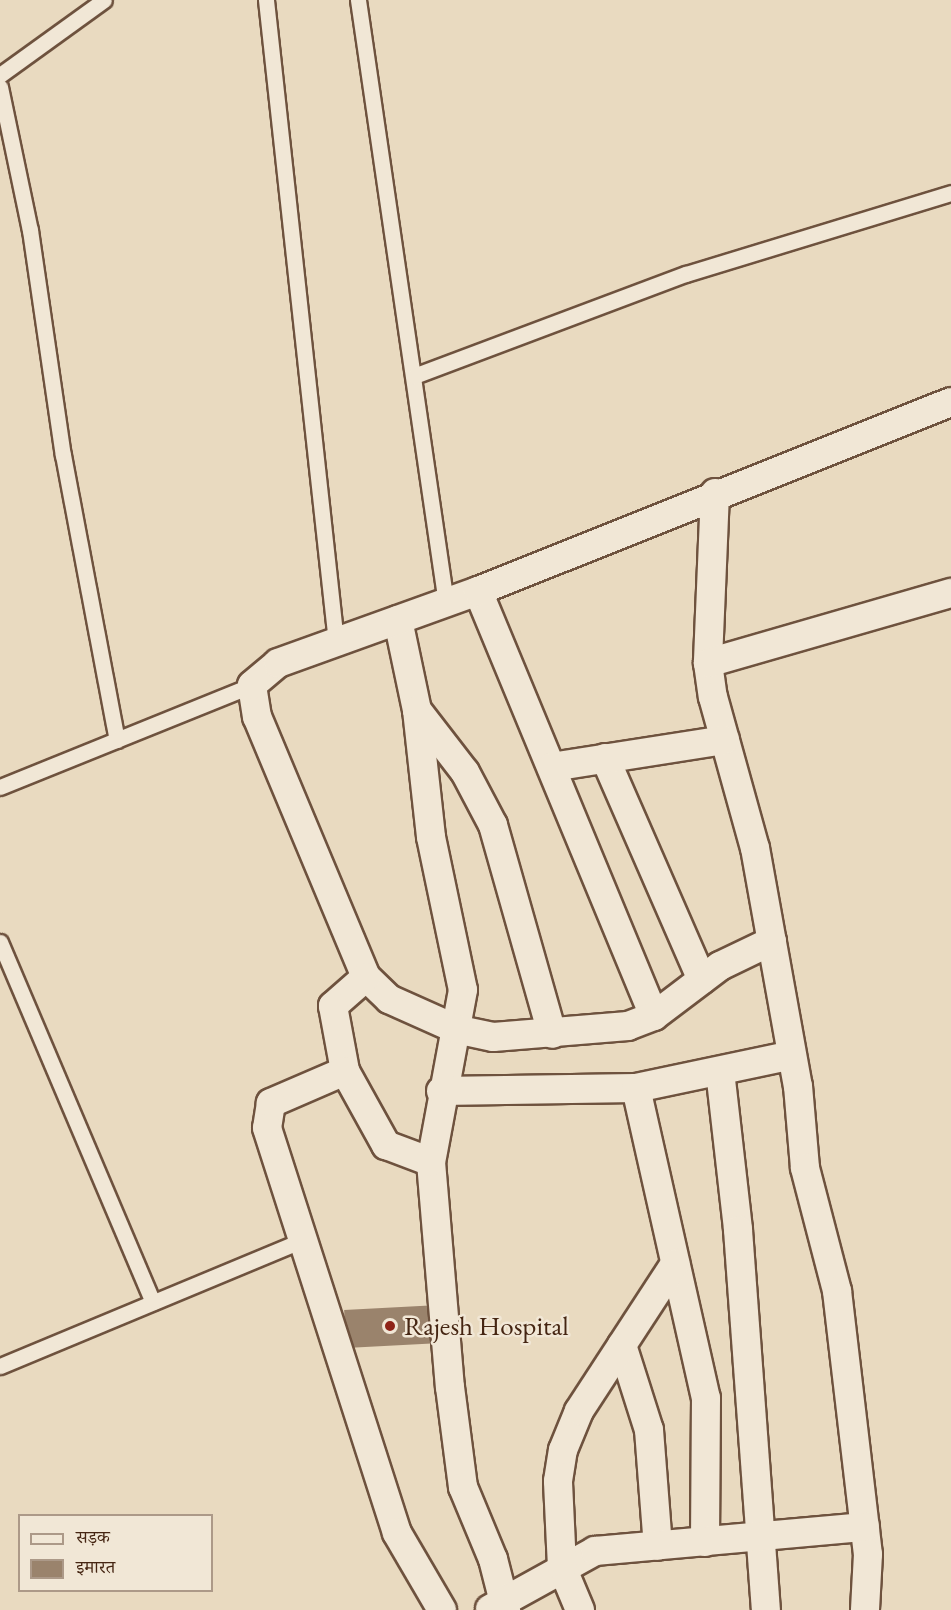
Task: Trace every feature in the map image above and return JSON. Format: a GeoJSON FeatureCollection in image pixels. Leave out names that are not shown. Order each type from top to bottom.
{"type":"FeatureCollection","features":[{"type":"Feature","properties":{"kind":"street"},"geometry":{"type":"LineString","coordinates":[[771,941],[702,980],[654,1016],[628,1026],[552,1034],[493,1037],[456,1029],[389,999],[366,977],[257,717],[252,685],[278,663],[478,591],[715,493],[951,402]]}},
{"type":"Feature","properties":{"kind":"street"},"geometry":{"type":"LineString","coordinates":[[715,493],[708,663],[725,740],[755,848],[792,1055],[805,1168],[837,1291],[850,1373],[865,1527],[865,1610]]}},
{"type":"Feature","properties":{"kind":"street"},"geometry":{"type":"LineString","coordinates":[[478,591],[654,1016]]}},
{"type":"Feature","properties":{"kind":"street"},"geometry":{"type":"LineString","coordinates":[[708,663],[951,593]]}},
{"type":"Feature","properties":{"kind":"street"},"geometry":{"type":"LineString","coordinates":[[398,620],[417,710],[431,837],[464,990],[441,1091],[431,1162],[464,1487],[499,1607],[562,1567],[595,1551],[865,1527]]}},
{"type":"Feature","properties":{"kind":"street"},"geometry":{"type":"LineString","coordinates":[[417,710],[465,772],[493,825],[552,1034]]}},
{"type":"Feature","properties":{"kind":"street"},"geometry":{"type":"LineString","coordinates":[[552,767],[725,740]]}},
{"type":"Feature","properties":{"kind":"street"},"geometry":{"type":"LineString","coordinates":[[605,758],[702,980]]}},
{"type":"Feature","properties":{"kind":"street"},"geometry":{"type":"LineString","coordinates":[[366,977],[333,1006],[345,1071],[386,1145],[431,1162]]}},
{"type":"Feature","properties":{"kind":"street"},"geometry":{"type":"LineString","coordinates":[[441,1091],[636,1088],[792,1055]]}},
{"type":"Feature","properties":{"kind":"street"},"geometry":{"type":"LineString","coordinates":[[345,1071],[280,1097],[267,1113],[303,1240],[398,1533],[442,1610]]}},
{"type":"Feature","properties":{"kind":"street"},"geometry":{"type":"LineString","coordinates":[[720,1071],[738,1230],[766,1610]]}},
{"type":"Feature","properties":{"kind":"street"},"geometry":{"type":"LineString","coordinates":[[636,1088],[708,1410],[705,1542]]}},
{"type":"Feature","properties":{"kind":"street"},"geometry":{"type":"LineString","coordinates":[[580,1610],[562,1567],[558,1481],[563,1450],[579,1411],[675,1264]]}},
{"type":"Feature","properties":{"kind":"street"},"geometry":{"type":"LineString","coordinates":[[622,1345],[648,1430],[658,1546]]}},
{"type":"Feature","properties":{"kind":"lane"},"geometry":{"type":"LineString","coordinates":[[0,75],[104,0]]}},
{"type":"Feature","properties":{"kind":"lane"},"geometry":{"type":"LineString","coordinates":[[266,0],[336,642]]}},
{"type":"Feature","properties":{"kind":"lane"},"geometry":{"type":"LineString","coordinates":[[358,0],[446,603]]}},
{"type":"Feature","properties":{"kind":"lane"},"geometry":{"type":"LineString","coordinates":[[0,87],[30,230],[63,455],[117,740]]}},
{"type":"Feature","properties":{"kind":"lane"},"geometry":{"type":"LineString","coordinates":[[414,376],[686,274],[951,194]]}},
{"type":"Feature","properties":{"kind":"lane"},"geometry":{"type":"LineString","coordinates":[[0,787],[252,685]]}},
{"type":"Feature","properties":{"kind":"lane"},"geometry":{"type":"LineString","coordinates":[[0,942],[153,1302]]}},
{"type":"Feature","properties":{"kind":"lane"},"geometry":{"type":"LineString","coordinates":[[0,1366],[303,1240]]}},
{"type":"Feature","properties":{"kind":"building"},"geometry":{"type":"Polygon","coordinates":[[[439,1305],[441,1343],[346,1348],[344,1310],[439,1305]]]}},
{"type":"Feature","properties":{"kind":"place","name":"Rajesh Hospital"},"geometry":{"type":"Point","coordinates":[390,1326]}}]}
